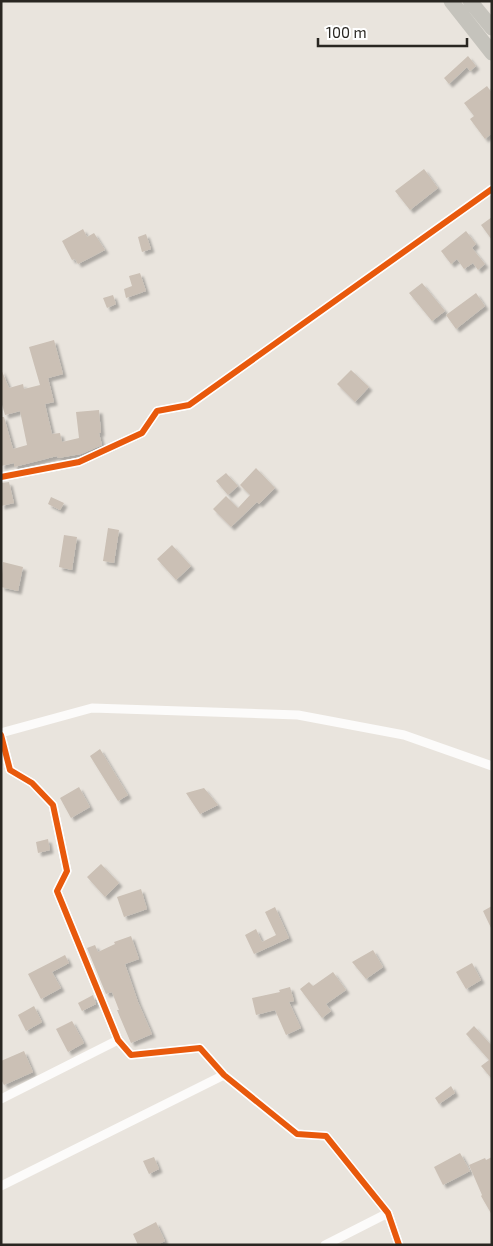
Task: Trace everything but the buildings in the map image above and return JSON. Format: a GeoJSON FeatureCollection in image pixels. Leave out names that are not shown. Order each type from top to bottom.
{"type":"FeatureCollection","features":[{"type":"Feature","properties":{"kind":"highway"},"geometry":{"type":"LineString","coordinates":[[451,1],[492,53]]}},
{"type":"Feature","properties":{"kind":"highway"},"geometry":{"type":"LineString","coordinates":[[470,1],[492,28]]}},
{"type":"Feature","properties":{"kind":"street"},"geometry":{"type":"LineString","coordinates":[[1,477],[79,462],[142,433],[157,410],[189,405],[492,189]]}},
{"type":"Feature","properties":{"kind":"street"},"geometry":{"type":"LineString","coordinates":[[399,1245],[388,1213],[326,1136],[297,1134],[224,1075],[200,1048],[132,1055],[118,1040],[57,891],[67,871],[53,805],[32,783],[10,770],[1,734],[92,708],[298,715],[404,734],[492,766]]}},
{"type":"Feature","properties":{"kind":"street"},"geometry":{"type":"LineString","coordinates":[[1,1100],[118,1040]]}},
{"type":"Feature","properties":{"kind":"street"},"geometry":{"type":"LineString","coordinates":[[1,1186],[224,1075]]}},
{"type":"Feature","properties":{"kind":"street"},"geometry":{"type":"LineString","coordinates":[[325,1245],[388,1213]]}},
{"type":"Feature","properties":{"kind":"cycle path"},"geometry":{"type":"LineString","coordinates":[[1,477],[79,462],[142,433],[157,411],[189,405],[492,189]]}},
{"type":"Feature","properties":{"kind":"cycle path"},"geometry":{"type":"LineString","coordinates":[[1,735],[10,770],[32,783],[53,805],[67,871],[57,891],[118,1040],[131,1055],[200,1048],[224,1075],[297,1134],[326,1136],[388,1213],[399,1245]]}}]}
